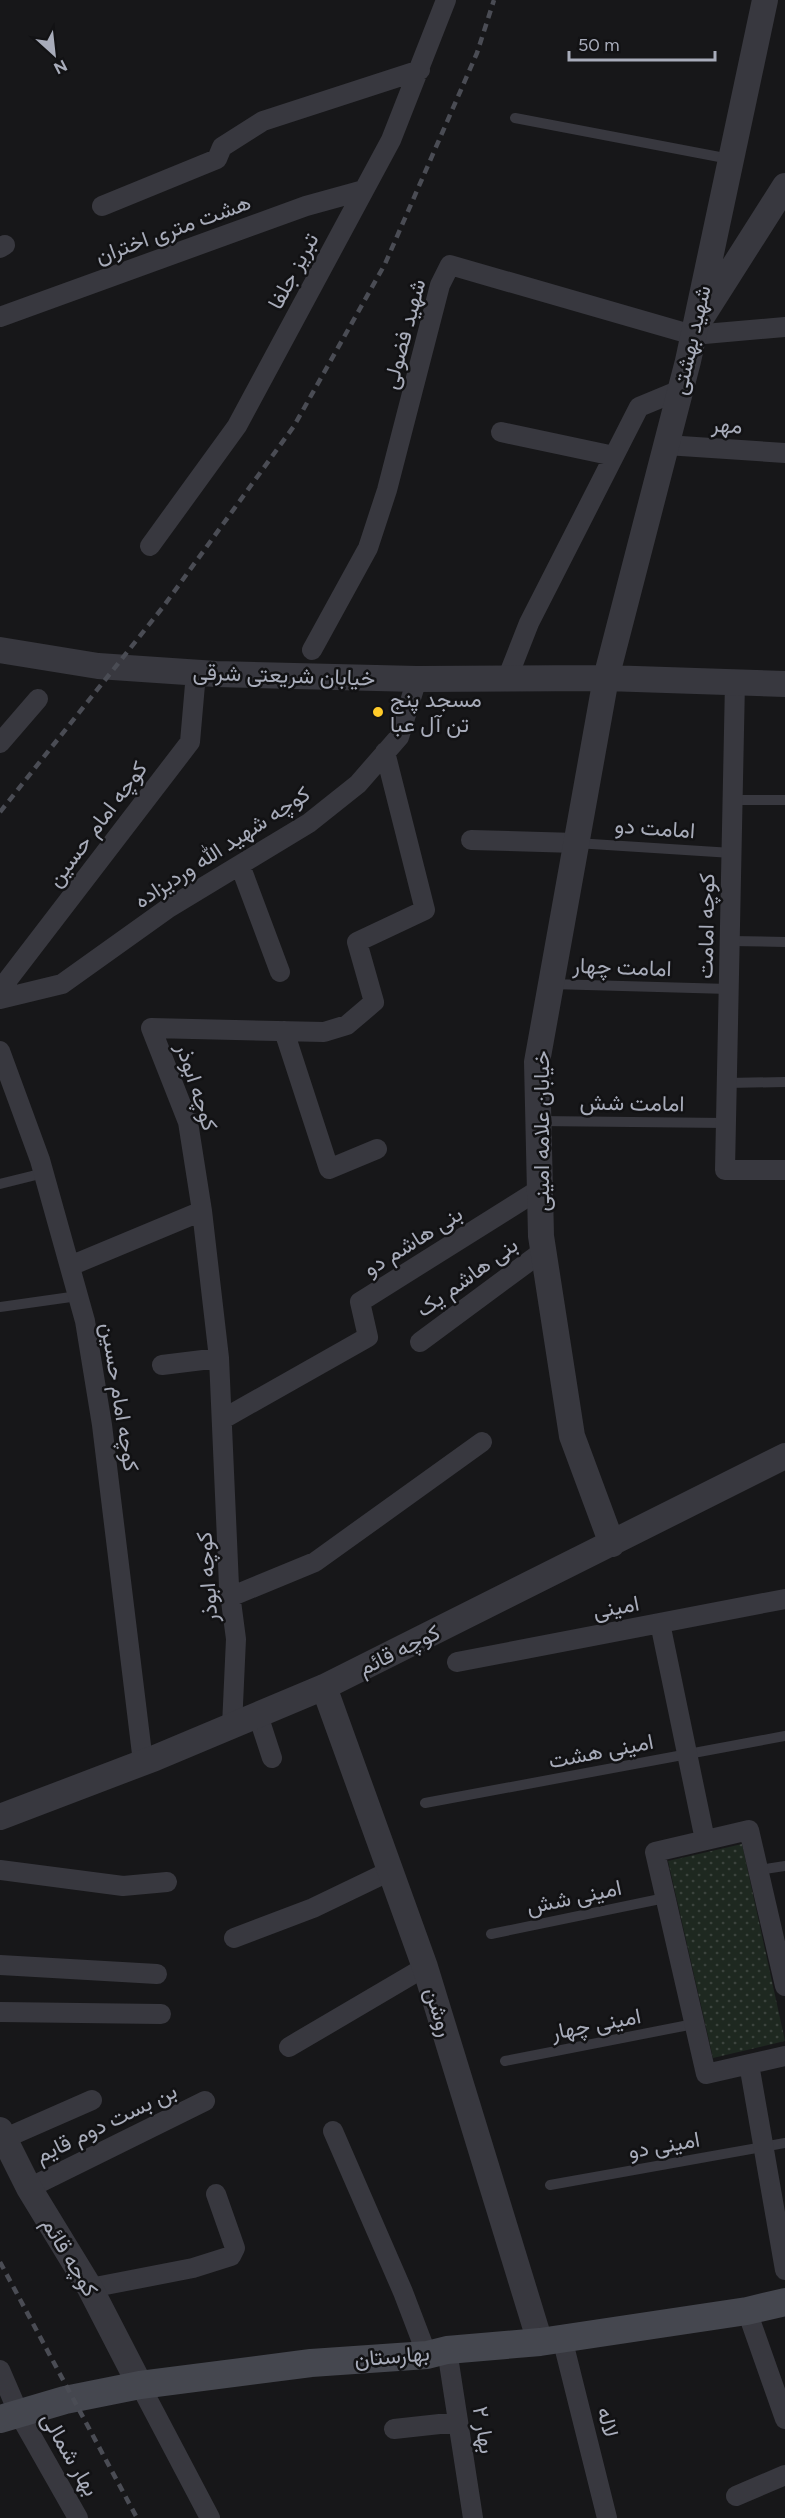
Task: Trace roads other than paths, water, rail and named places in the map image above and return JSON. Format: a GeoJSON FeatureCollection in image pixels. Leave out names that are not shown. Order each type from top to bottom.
{"type":"FeatureCollection","features":[{"type":"Feature","properties":{"kind":"main road","name":"بهارستان"},"geometry":{"type":"LineString","coordinates":[[10,2416],[65,2400],[140,2385],[311,2363],[437,2353],[551,2340],[747,2311],[785,2302]]}},
{"type":"Feature","properties":{"kind":"street","name":"تبریز جلفا"},"geometry":{"type":"LineString","coordinates":[[150,546],[237,426],[391,140],[446,0]]}},
{"type":"Feature","properties":{"kind":"street","name":"شهید بهشتی"},"geometry":{"type":"LineString","coordinates":[[606,678],[694,332],[765,0]]}},
{"type":"Feature","properties":{"kind":"street"},"geometry":{"type":"LineString","coordinates":[[102,206],[217,159],[222,147],[263,121],[420,70]]}},
{"type":"Feature","properties":{"kind":"street","name":"هشت متری اختران"},"geometry":{"type":"LineString","coordinates":[[0,317],[306,206],[364,190]]}},
{"type":"Feature","properties":{"kind":"street"},"geometry":{"type":"LineString","coordinates":[[694,332],[783,192]]}},
{"type":"Feature","properties":{"kind":"street","name":"شهید فضولی"},"geometry":{"type":"LineString","coordinates":[[312,650],[368,548],[387,490],[440,285],[450,265],[694,332]]}},
{"type":"Feature","properties":{"kind":"street"},"geometry":{"type":"LineString","coordinates":[[694,332],[785,327]]}},
{"type":"Feature","properties":{"kind":"street"},"geometry":{"type":"LineString","coordinates":[[507,679],[529,623],[639,407],[680,390]]}},
{"type":"Feature","properties":{"kind":"street"},"geometry":{"type":"LineString","coordinates":[[501,432],[614,456]]}},
{"type":"Feature","properties":{"kind":"street","name":"مهر"},"geometry":{"type":"LineString","coordinates":[[666,445],[785,453]]}},
{"type":"Feature","properties":{"kind":"street","name":"خیابان شریعتی شرقی"},"geometry":{"type":"LineString","coordinates":[[0,650],[98,666],[196,673],[417,679],[606,678],[785,684]]}},
{"type":"Feature","properties":{"kind":"street","name":"کوچه امام حسین"},"geometry":{"type":"LineString","coordinates":[[0,990],[190,742],[196,673]]}},
{"type":"Feature","properties":{"kind":"street","name":"خیابان علامه امینی"},"geometry":{"type":"LineString","coordinates":[[606,678],[537,1062],[543,1251],[572,1436],[612,1544]]}},
{"type":"Feature","properties":{"kind":"street","name":"کوچه شهید الله وردیزاده"},"geometry":{"type":"LineString","coordinates":[[0,999],[62,984],[167,909],[309,823],[358,784],[399,737],[417,679]]}},
{"type":"Feature","properties":{"kind":"street","name":"کوچه امامت"},"geometry":{"type":"LineString","coordinates":[[735,682],[725,1170],[785,1170]]}},
{"type":"Feature","properties":{"kind":"street"},"geometry":{"type":"LineString","coordinates":[[0,743],[38,699]]}},
{"type":"Feature","properties":{"kind":"street","name":"کوچه ابوذر"},"geometry":{"type":"LineString","coordinates":[[232,1726],[236,1639],[230,1597],[219,1358],[202,1211],[188,1122],[151,1028],[324,1032],[347,1025],[374,1002],[357,942],[424,910],[385,752]]}},
{"type":"Feature","properties":{"kind":"street"},"geometry":{"type":"LineString","coordinates":[[471,840],[576,843]]}},
{"type":"Feature","properties":{"kind":"street"},"geometry":{"type":"LineString","coordinates":[[240,865],[280,972]]}},
{"type":"Feature","properties":{"kind":"street"},"geometry":{"type":"LineString","coordinates":[[284,1031],[328,1168],[377,1149]]}},
{"type":"Feature","properties":{"kind":"street","name":"کوچه امام حسین"},"geometry":{"type":"LineString","coordinates":[[0,1051],[44,1173],[85,1321],[102,1425],[143,1762]]}},
{"type":"Feature","properties":{"kind":"street","name":"بنی هاشم دو"},"geometry":{"type":"LineString","coordinates":[[223,1419],[368,1337],[360,1302],[540,1189]]}},
{"type":"Feature","properties":{"kind":"street"},"geometry":{"type":"LineString","coordinates":[[70,1266],[202,1211]]}},
{"type":"Feature","properties":{"kind":"street","name":"بنی هاشم یک"},"geometry":{"type":"LineString","coordinates":[[420,1342],[543,1251]]}},
{"type":"Feature","properties":{"kind":"street"},"geometry":{"type":"LineString","coordinates":[[162,1365],[219,1358]]}},
{"type":"Feature","properties":{"kind":"street"},"geometry":{"type":"LineString","coordinates":[[230,1597],[315,1562],[482,1442]]}},
{"type":"Feature","properties":{"kind":"street","name":"کوچه قائم"},"geometry":{"type":"LineString","coordinates":[[0,1817],[324,1688],[785,1456]]}},
{"type":"Feature","properties":{"kind":"street","name":"امینی"},"geometry":{"type":"LineString","coordinates":[[457,1662],[785,1599]]}},
{"type":"Feature","properties":{"kind":"street"},"geometry":{"type":"LineString","coordinates":[[660,1623],[705,1840]]}},
{"type":"Feature","properties":{"kind":"street","name":"روشن"},"geometry":{"type":"LineString","coordinates":[[324,1688],[425,1966],[551,2340]]}},
{"type":"Feature","properties":{"kind":"street"},"geometry":{"type":"LineString","coordinates":[[258,1715],[272,1758]]}},
{"type":"Feature","properties":{"kind":"street"},"geometry":{"type":"LineString","coordinates":[[785,1986],[749,1830],[655,1852],[706,2074],[785,2056]]}},
{"type":"Feature","properties":{"kind":"street"},"geometry":{"type":"LineString","coordinates":[[0,1870],[123,1886],[167,1882]]}},
{"type":"Feature","properties":{"kind":"street"},"geometry":{"type":"LineString","coordinates":[[234,1938],[313,1908],[390,1871]]}},
{"type":"Feature","properties":{"kind":"street"},"geometry":{"type":"LineString","coordinates":[[0,1965],[157,1974]]}},
{"type":"Feature","properties":{"kind":"street"},"geometry":{"type":"LineString","coordinates":[[289,2047],[425,1966]]}},
{"type":"Feature","properties":{"kind":"street"},"geometry":{"type":"LineString","coordinates":[[0,2012],[161,2014]]}},
{"type":"Feature","properties":{"kind":"street"},"geometry":{"type":"LineString","coordinates":[[749,2064],[785,2270]]}},
{"type":"Feature","properties":{"kind":"street"},"geometry":{"type":"LineString","coordinates":[[2,2134],[92,2100]]}},
{"type":"Feature","properties":{"kind":"street","name":"بن بست دوم قایم"},"geometry":{"type":"LineString","coordinates":[[29,2188],[205,2101]]}},
{"type":"Feature","properties":{"kind":"street","name":"بهار ۲"},"geometry":{"type":"LineString","coordinates":[[333,2131],[403,2292],[437,2353],[458,2422],[473,2518]]}},
{"type":"Feature","properties":{"kind":"street","name":"کوچه قائم"},"geometry":{"type":"LineString","coordinates":[[2,2134],[29,2188],[90,2288],[140,2385]]}},
{"type":"Feature","properties":{"kind":"street"},"geometry":{"type":"LineString","coordinates":[[90,2288],[193,2268],[231,2256],[235,2248],[216,2194]]}},
{"type":"Feature","properties":{"kind":"street"},"geometry":{"type":"LineString","coordinates":[[747,2311],[785,2419]]}},
{"type":"Feature","properties":{"kind":"street","name":"لاله"},"geometry":{"type":"LineString","coordinates":[[551,2340],[607,2518]]}},
{"type":"Feature","properties":{"kind":"street","name":"بهار شمالی"},"geometry":{"type":"LineString","coordinates":[[0,2370],[10,2416],[78,2518]]}},
{"type":"Feature","properties":{"kind":"street"},"geometry":{"type":"LineString","coordinates":[[140,2385],[210,2518]]}},
{"type":"Feature","properties":{"kind":"street"},"geometry":{"type":"LineString","coordinates":[[394,2429],[458,2422]]}},
{"type":"Feature","properties":{"kind":"street"},"geometry":{"type":"LineString","coordinates":[[736,2496],[785,2475]]}},
{"type":"Feature","properties":{"kind":"lane"},"geometry":{"type":"LineString","coordinates":[[515,118],[731,159]]}},
{"type":"Feature","properties":{"kind":"lane"},"geometry":{"type":"LineString","coordinates":[[733,800],[785,800]]}},
{"type":"Feature","properties":{"kind":"lane","name":"امامت دو"},"geometry":{"type":"LineString","coordinates":[[576,843],[732,853]]}},
{"type":"Feature","properties":{"kind":"lane"},"geometry":{"type":"LineString","coordinates":[[730,941],[785,942]]}},
{"type":"Feature","properties":{"kind":"lane","name":"امامت چهار"},"geometry":{"type":"LineString","coordinates":[[551,984],[729,989]]}},
{"type":"Feature","properties":{"kind":"lane"},"geometry":{"type":"LineString","coordinates":[[727,1083],[785,1083]]}},
{"type":"Feature","properties":{"kind":"lane","name":"امامت شش"},"geometry":{"type":"LineString","coordinates":[[538,1121],[726,1123]]}},
{"type":"Feature","properties":{"kind":"lane"},"geometry":{"type":"LineString","coordinates":[[0,1184],[44,1173]]}},
{"type":"Feature","properties":{"kind":"lane"},"geometry":{"type":"LineString","coordinates":[[0,1307],[78,1296]]}},
{"type":"Feature","properties":{"kind":"lane","name":"امینی هشت"},"geometry":{"type":"LineString","coordinates":[[425,1803],[785,1736]]}},
{"type":"Feature","properties":{"kind":"lane"},"geometry":{"type":"LineString","coordinates":[[759,1870],[785,1866]]}},
{"type":"Feature","properties":{"kind":"lane","name":"امینی شش"},"geometry":{"type":"LineString","coordinates":[[491,1934],[665,1898]]}},
{"type":"Feature","properties":{"kind":"lane","name":"امینی چهار"},"geometry":{"type":"LineString","coordinates":[[505,2061],[694,2024]]}},
{"type":"Feature","properties":{"kind":"lane","name":"امینی دو"},"geometry":{"type":"LineString","coordinates":[[550,2185],[785,2143]]}},
{"type":"Feature","properties":{"kind":"railway"},"geometry":{"type":"LineString","coordinates":[[0,812],[163,607],[294,426],[385,264],[477,53],[494,0]]}},
{"type":"Feature","properties":{"kind":"railway"},"geometry":{"type":"LineString","coordinates":[[0,2262],[137,2518]]}},
{"type":"Feature","properties":{"kind":"place","name":"مسجد پنج تن آل عبا"},"geometry":{"type":"Point","coordinates":[378,712]}}]}
